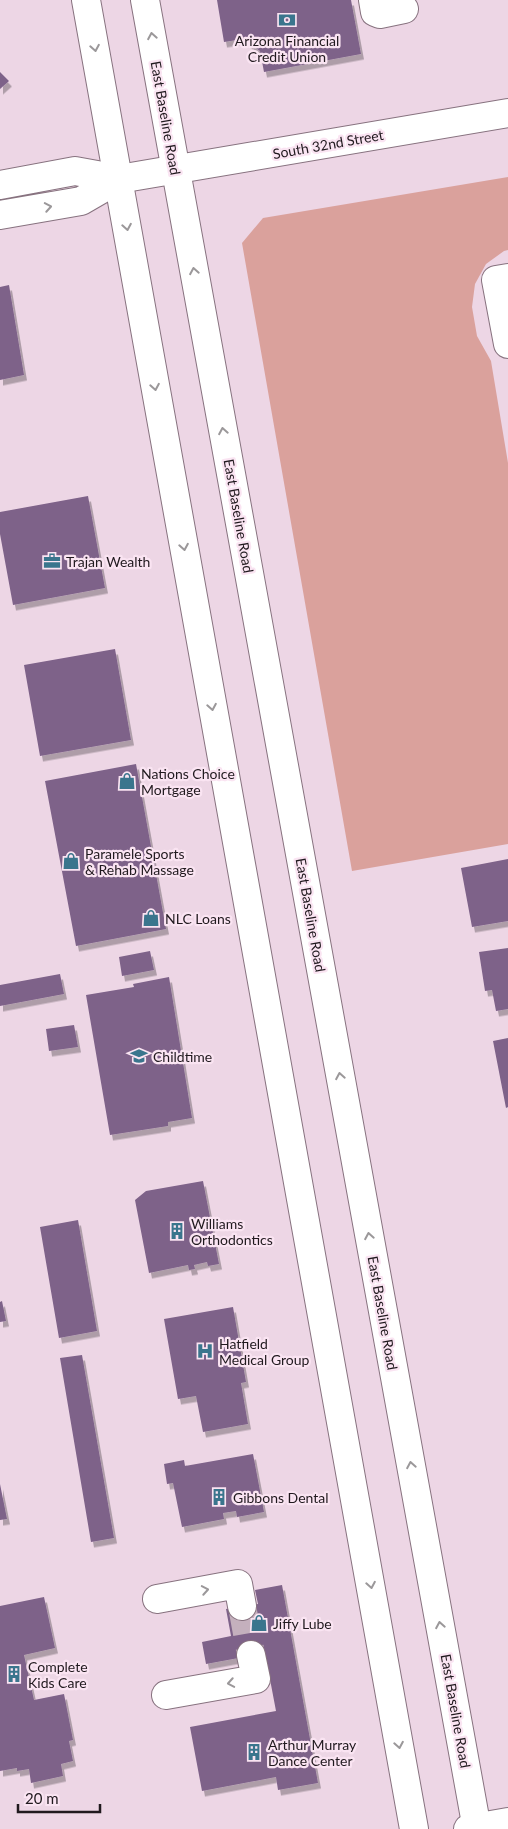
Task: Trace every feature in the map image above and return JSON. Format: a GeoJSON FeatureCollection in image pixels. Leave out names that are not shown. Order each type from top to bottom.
{"type":"FeatureCollection","features":[{"type":"Feature","properties":{"kind":"main road"},"geometry":{"type":"LineString","coordinates":[[86,0],[414,1829]]}},
{"type":"Feature","properties":{"kind":"main road","name":"East Baseline Road"},"geometry":{"type":"LineString","coordinates":[[145,0],[474,1829]]}},
{"type":"Feature","properties":{"kind":"main road"},"geometry":{"type":"LineString","coordinates":[[372,0],[375,12],[380,14],[404,9]]}},
{"type":"Feature","properties":{"kind":"main road","name":"South 32nd Street"},"geometry":{"type":"LineString","coordinates":[[119,179],[508,113]]}},
{"type":"Feature","properties":{"kind":"main road"},"geometry":{"type":"LineString","coordinates":[[0,184],[75,171],[119,179]]}},
{"type":"Feature","properties":{"kind":"main road"},"geometry":{"type":"LineString","coordinates":[[0,215],[81,201],[119,179]]}},
{"type":"Feature","properties":{"kind":"main road"},"geometry":{"type":"LineString","coordinates":[[502,279],[508,344]]}},
{"type":"Feature","properties":{"kind":"main road"},"geometry":{"type":"LineString","coordinates":[[157,1599],[238,1584],[242,1606]]}},
{"type":"Feature","properties":{"kind":"main road"},"geometry":{"type":"LineString","coordinates":[[166,1695],[256,1679],[252,1655]]}},
{"type":"Feature","properties":{"kind":"main road"},"geometry":{"type":"LineString","coordinates":[[474,1829],[508,1822]]}},
{"type":"Feature","properties":{"kind":"shaded area"},"geometry":{"type":"Polygon","coordinates":[[[508,177],[508,250],[486,264],[475,284],[472,307],[477,336],[491,361],[508,463],[508,844],[352,871],[242,243],[263,218],[508,177]]]}},
{"type":"Feature","properties":{"kind":"building","name":"Arizona Financial Credit Union"},"geometry":{"type":"Polygon","coordinates":[[[217,0],[351,0],[361,54],[264,72],[260,51],[243,39],[224,42],[217,0]]]}},
{"type":"Feature","properties":{"kind":"building"},"geometry":{"type":"Polygon","coordinates":[[[0,72],[9,81],[0,89],[0,72]]]}},
{"type":"Feature","properties":{"kind":"building"},"geometry":{"type":"Polygon","coordinates":[[[9,285],[24,375],[0,380],[0,287],[9,285]]]}},
{"type":"Feature","properties":{"kind":"building","name":"Trajan Wealth"},"geometry":{"type":"Polygon","coordinates":[[[88,496],[105,588],[13,605],[0,534],[0,512],[88,496]]]}},
{"type":"Feature","properties":{"kind":"building"},"geometry":{"type":"Polygon","coordinates":[[[115,649],[131,740],[40,756],[24,665],[115,649]]]}},
{"type":"Feature","properties":{"kind":"building"},"geometry":{"type":"Polygon","coordinates":[[[136,764],[166,929],[76,946],[45,781],[136,764]]]}},
{"type":"Feature","properties":{"kind":"building"},"geometry":{"type":"Polygon","coordinates":[[[508,859],[508,921],[472,927],[461,868],[508,859]]]}},
{"type":"Feature","properties":{"kind":"building"},"geometry":{"type":"Polygon","coordinates":[[[508,948],[508,1009],[496,1011],[492,990],[485,991],[479,952],[508,948]]]}},
{"type":"Feature","properties":{"kind":"building"},"geometry":{"type":"Polygon","coordinates":[[[150,951],[154,970],[122,976],[119,957],[150,951]]]}},
{"type":"Feature","properties":{"kind":"building"},"geometry":{"type":"Polygon","coordinates":[[[60,974],[64,994],[0,1006],[0,985],[60,974]]]}},
{"type":"Feature","properties":{"kind":"building","name":"Childtime"},"geometry":{"type":"Polygon","coordinates":[[[169,977],[192,1118],[168,1122],[168,1126],[110,1135],[86,995],[134,987],[133,984],[169,977]]]}},
{"type":"Feature","properties":{"kind":"building"},"geometry":{"type":"Polygon","coordinates":[[[74,1025],[78,1047],[49,1051],[46,1029],[74,1025]]]}},
{"type":"Feature","properties":{"kind":"building"},"geometry":{"type":"Polygon","coordinates":[[[508,1038],[508,1107],[506,1108],[493,1041],[508,1038]]]}},
{"type":"Feature","properties":{"kind":"building","name":"Williams Orthodontics"},"geometry":{"type":"Polygon","coordinates":[[[203,1181],[219,1264],[208,1266],[207,1262],[194,1265],[195,1269],[189,1270],[188,1265],[149,1273],[135,1200],[146,1191],[203,1181]]]}},
{"type":"Feature","properties":{"kind":"building"},"geometry":{"type":"Polygon","coordinates":[[[78,1220],[97,1331],[59,1338],[40,1227],[78,1220]]]}},
{"type":"Feature","properties":{"kind":"building"},"geometry":{"type":"Polygon","coordinates":[[[2,1301],[6,1321],[0,1322],[0,1302],[2,1301]]]}},
{"type":"Feature","properties":{"kind":"building","name":"Hatfield Medical Group"},"geometry":{"type":"Polygon","coordinates":[[[233,1307],[246,1382],[241,1383],[248,1424],[203,1432],[196,1396],[178,1399],[164,1319],[233,1307]]]}},
{"type":"Feature","properties":{"kind":"building"},"geometry":{"type":"Polygon","coordinates":[[[82,1355],[114,1538],[91,1542],[60,1358],[82,1355]]]}},
{"type":"Feature","properties":{"kind":"building","name":"Gibbons Dental"},"geometry":{"type":"Polygon","coordinates":[[[253,1454],[264,1512],[237,1517],[236,1511],[223,1513],[224,1519],[182,1527],[173,1483],[167,1484],[164,1464],[184,1460],[185,1466],[253,1454]]]}},
{"type":"Feature","properties":{"kind":"building"},"geometry":{"type":"Polygon","coordinates":[[[0,1484],[7,1519],[0,1520],[0,1484]]]}},
{"type":"Feature","properties":{"kind":"building","name":"Arthur Murray Dance Center"},"geometry":{"type":"Polygon","coordinates":[[[282,1585],[318,1783],[278,1790],[276,1777],[202,1791],[190,1727],[276,1711],[265,1653],[206,1664],[202,1642],[231,1636],[226,1609],[258,1604],[255,1590],[282,1585]]]}},
{"type":"Feature","properties":{"kind":"building","name":"Complete Kids Care"},"geometry":{"type":"Polygon","coordinates":[[[44,1597],[55,1648],[24,1655],[34,1700],[64,1694],[73,1740],[69,1741],[73,1761],[61,1764],[63,1776],[31,1783],[29,1769],[17,1771],[17,1768],[0,1771],[0,1606],[44,1597]]]}},
{"type":"Feature","properties":{"kind":"tunnel"},"geometry":{"type":"LineString","coordinates":[[242,1606],[251,1655]]}},
{"type":"Feature","properties":{"kind":"place","name":"Arizona Financial Credit Union"},"geometry":{"type":"Point","coordinates":[287,20]}},
{"type":"Feature","properties":{"kind":"place","name":"Trajan Wealth"},"geometry":{"type":"Point","coordinates":[52,561]}},
{"type":"Feature","properties":{"kind":"place","name":"Nations Choice Mortgage"},"geometry":{"type":"Point","coordinates":[127,781]}},
{"type":"Feature","properties":{"kind":"place","name":"Paramele Sports & Rehab Massage"},"geometry":{"type":"Point","coordinates":[71,861]}},
{"type":"Feature","properties":{"kind":"place","name":"NLC Loans"},"geometry":{"type":"Point","coordinates":[151,918]}},
{"type":"Feature","properties":{"kind":"place","name":"Childtime"},"geometry":{"type":"Point","coordinates":[139,1056]}},
{"type":"Feature","properties":{"kind":"place","name":"Williams Orthodontics"},"geometry":{"type":"Point","coordinates":[177,1231]}},
{"type":"Feature","properties":{"kind":"place","name":"Hatfield Medical Group"},"geometry":{"type":"Point","coordinates":[205,1351]}},
{"type":"Feature","properties":{"kind":"place","name":"Gibbons Dental"},"geometry":{"type":"Point","coordinates":[219,1497]}},
{"type":"Feature","properties":{"kind":"place","name":"Jiffy Lube"},"geometry":{"type":"Point","coordinates":[259,1623]}},
{"type":"Feature","properties":{"kind":"place","name":"Complete Kids Care"},"geometry":{"type":"Point","coordinates":[14,1674]}},
{"type":"Feature","properties":{"kind":"place","name":"Arthur Murray Dance Center"},"geometry":{"type":"Point","coordinates":[254,1752]}}]}
